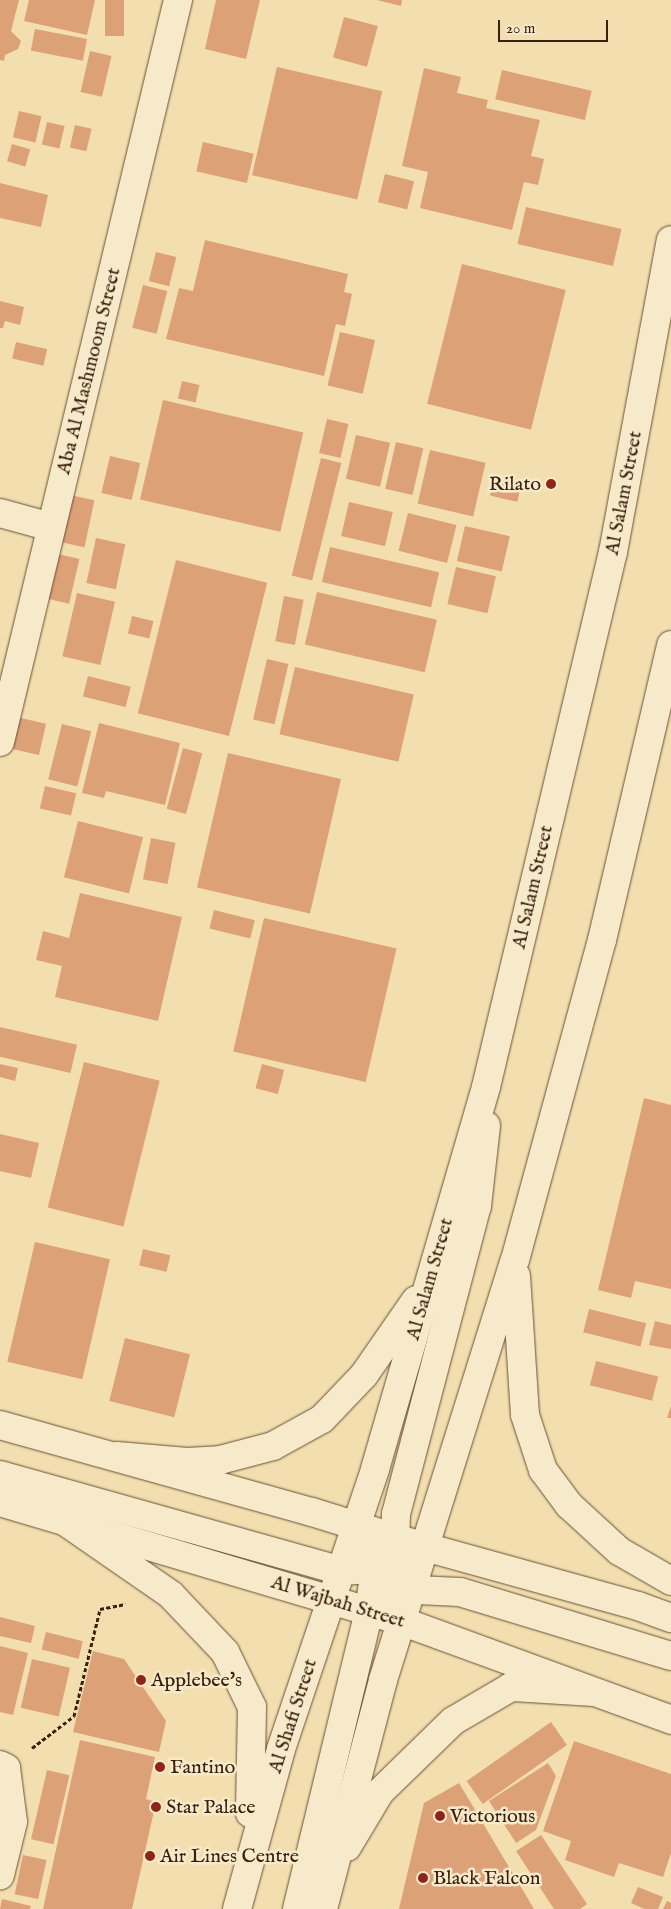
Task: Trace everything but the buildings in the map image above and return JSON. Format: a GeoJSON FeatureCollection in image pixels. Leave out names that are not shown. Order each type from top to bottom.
{"type":"FeatureCollection","features":[{"type":"Feature","properties":{"kind":"main road","name":"Aba Al Mashmoom Street"},"geometry":{"type":"LineString","coordinates":[[0,742],[178,0]]}},
{"type":"Feature","properties":{"kind":"main road","name":"Al Salam Street"},"geometry":{"type":"LineString","coordinates":[[357,1525],[486,1087],[613,552],[671,240]]}},
{"type":"Feature","properties":{"kind":"main road"},"geometry":{"type":"LineString","coordinates":[[0,514],[51,528]]}},
{"type":"Feature","properties":{"kind":"main road"},"geometry":{"type":"LineString","coordinates":[[387,1578],[425,1547],[515,1260],[602,940],[671,646]]}},
{"type":"Feature","properties":{"kind":"main road"},"geometry":{"type":"LineString","coordinates":[[297,1909],[387,1578],[403,1478],[477,1206],[486,1127],[486,1087]]}},
{"type":"Feature","properties":{"kind":"main road"},"geometry":{"type":"LineString","coordinates":[[515,1260],[525,1415],[543,1470],[569,1505],[619,1551],[671,1581]]}},
{"type":"Feature","properties":{"kind":"main road"},"geometry":{"type":"LineString","coordinates":[[117,1456],[187,1462],[220,1460],[273,1446],[322,1419],[364,1375],[430,1280]]}},
{"type":"Feature","properties":{"kind":"main road"},"geometry":{"type":"LineString","coordinates":[[0,1425],[117,1456],[357,1525],[387,1578],[401,1621],[330,1876],[323,1909]]}},
{"type":"Feature","properties":{"kind":"main road"},"geometry":{"type":"LineString","coordinates":[[0,1475],[342,1571],[460,1592],[671,1656]]}},
{"type":"Feature","properties":{"kind":"main road","name":"Al Wajbah Street"},"geometry":{"type":"LineString","coordinates":[[0,1502],[60,1518],[332,1600],[387,1578]]}},
{"type":"Feature","properties":{"kind":"main road"},"geometry":{"type":"LineString","coordinates":[[60,1518],[171,1594],[225,1652],[252,1707],[253,1770],[247,1865]]}},
{"type":"Feature","properties":{"kind":"main road"},"geometry":{"type":"LineString","coordinates":[[357,1525],[387,1578]]}},
{"type":"Feature","properties":{"kind":"main road","name":"Al Shafi Street"},"geometry":{"type":"LineString","coordinates":[[237,1909],[247,1865],[281,1749],[357,1525]]}},
{"type":"Feature","properties":{"kind":"main road"},"geometry":{"type":"LineString","coordinates":[[425,1547],[638,1606],[671,1618]]}},
{"type":"Feature","properties":{"kind":"main road","name":"Al Wajbah Street"},"geometry":{"type":"LineString","coordinates":[[401,1621],[671,1720]]}},
{"type":"Feature","properties":{"kind":"main road"},"geometry":{"type":"LineString","coordinates":[[330,1876],[380,1792],[453,1721],[511,1687],[592,1692]]}},
{"type":"Feature","properties":{"kind":"main road"},"geometry":{"type":"LineString","coordinates":[[0,1875],[12,1822],[3,1767]]}},
{"type":"Feature","properties":{"kind":"path"},"geometry":{"type":"LineString","coordinates":[[3,1767],[74,1716],[100,1609],[171,1594]]}},
{"type":"Feature","properties":{"kind":"place","name":"Rilato"},"geometry":{"type":"Point","coordinates":[551,484]}},
{"type":"Feature","properties":{"kind":"place","name":"Applebee's"},"geometry":{"type":"Point","coordinates":[141,1680]}},
{"type":"Feature","properties":{"kind":"place","name":"Fantino"},"geometry":{"type":"Point","coordinates":[160,1767]}},
{"type":"Feature","properties":{"kind":"place","name":"Star Palace"},"geometry":{"type":"Point","coordinates":[156,1807]}},
{"type":"Feature","properties":{"kind":"place","name":"Victorious"},"geometry":{"type":"Point","coordinates":[440,1816]}},
{"type":"Feature","properties":{"kind":"place","name":"Air Lines Centre"},"geometry":{"type":"Point","coordinates":[150,1856]}},
{"type":"Feature","properties":{"kind":"place","name":"Black Falcon"},"geometry":{"type":"Point","coordinates":[423,1878]}}]}
